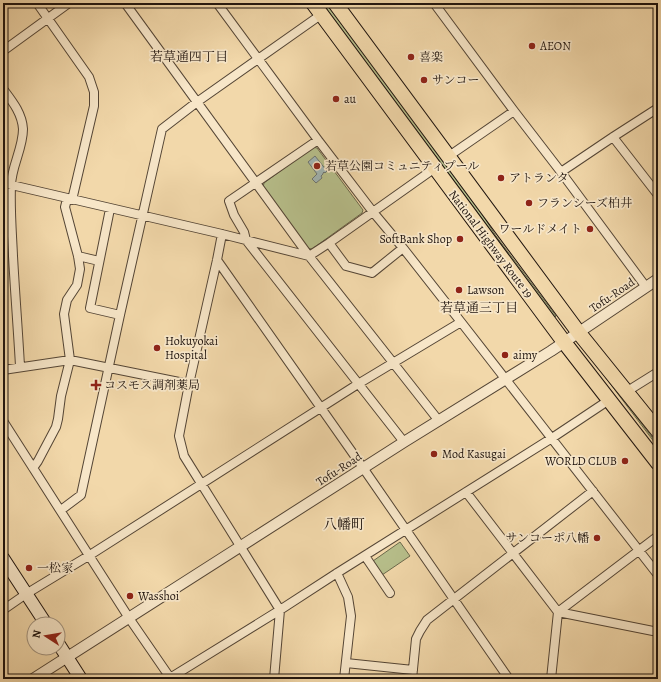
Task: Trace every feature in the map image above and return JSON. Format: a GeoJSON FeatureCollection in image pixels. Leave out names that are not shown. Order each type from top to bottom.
{"type":"FeatureCollection","features":[{"type":"Feature","properties":{"kind":"highway","name":"National Highway Route 19"},"geometry":{"type":"LineString","coordinates":[[313,3],[564,342],[658,463]]}},
{"type":"Feature","properties":{"kind":"highway","name":"National Highway Route 19"},"geometry":{"type":"LineString","coordinates":[[336,3],[579,333],[658,431]]}},
{"type":"Feature","properties":{"kind":"main road"},"geometry":{"type":"LineString","coordinates":[[3,558],[41,616]]}},
{"type":"Feature","properties":{"kind":"main road"},"geometry":{"type":"LineString","coordinates":[[67,657],[81,679]]}},
{"type":"Feature","properties":{"kind":"street"},"geometry":{"type":"LineString","coordinates":[[33,468],[56,427],[61,396],[70,360],[64,314],[67,300],[77,285],[80,269],[65,207],[69,199],[94,106],[94,92],[89,77],[37,3]]}},
{"type":"Feature","properties":{"kind":"street"},"geometry":{"type":"LineString","coordinates":[[3,51],[69,3]]}},
{"type":"Feature","properties":{"kind":"street"},"geometry":{"type":"LineString","coordinates":[[125,3],[309,256],[439,421]]}},
{"type":"Feature","properties":{"kind":"street"},"geometry":{"type":"LineString","coordinates":[[217,3],[373,212],[506,379],[658,575]]}},
{"type":"Feature","properties":{"kind":"street"},"geometry":{"type":"LineString","coordinates":[[434,3],[514,111],[562,172],[646,288]]}},
{"type":"Feature","properties":{"kind":"street"},"geometry":{"type":"LineString","coordinates":[[61,510],[81,495],[162,129],[197,102],[322,14]]}},
{"type":"Feature","properties":{"kind":"street"},"geometry":{"type":"LineString","coordinates":[[3,89],[17,108],[23,128],[22,141],[12,176],[7,184],[7,224],[20,366]]}},
{"type":"Feature","properties":{"kind":"street"},"geometry":{"type":"LineString","coordinates":[[562,172],[613,136],[658,108]]}},
{"type":"Feature","properties":{"kind":"street"},"geometry":{"type":"LineString","coordinates":[[449,156],[514,111]]}},
{"type":"Feature","properties":{"kind":"street"},"geometry":{"type":"LineString","coordinates":[[613,136],[658,195]]}},
{"type":"Feature","properties":{"kind":"street"},"geometry":{"type":"LineString","coordinates":[[318,140],[229,201],[234,215],[244,232],[246,240],[404,442]]}},
{"type":"Feature","properties":{"kind":"street"},"geometry":{"type":"LineString","coordinates":[[7,184],[222,234],[309,256],[435,168]]}},
{"type":"Feature","properties":{"kind":"street"},"geometry":{"type":"LineString","coordinates":[[110,208],[90,308],[120,315]]}},
{"type":"Feature","properties":{"kind":"street"},"geometry":{"type":"LineString","coordinates":[[222,234],[178,436],[184,456],[280,610],[274,679]]}},
{"type":"Feature","properties":{"kind":"street"},"geometry":{"type":"LineString","coordinates":[[329,243],[346,266],[372,273],[403,248]]}},
{"type":"Feature","properties":{"kind":"street"},"geometry":{"type":"LineString","coordinates":[[78,256],[99,261]]}},
{"type":"Feature","properties":{"kind":"street"},"geometry":{"type":"LineString","coordinates":[[217,260],[509,679]]}},
{"type":"Feature","properties":{"kind":"street","name":"Tofu-Road"},"geometry":{"type":"LineString","coordinates":[[33,679],[364,469],[404,442],[579,333],[658,279]]}},
{"type":"Feature","properties":{"kind":"street"},"geometry":{"type":"LineString","coordinates":[[3,610],[358,384],[394,364],[461,322]]}},
{"type":"Feature","properties":{"kind":"street"},"geometry":{"type":"LineString","coordinates":[[3,370],[20,366],[70,360],[189,384]]}},
{"type":"Feature","properties":{"kind":"street"},"geometry":{"type":"LineString","coordinates":[[626,392],[658,372]]}},
{"type":"Feature","properties":{"kind":"street"},"geometry":{"type":"LineString","coordinates":[[3,421],[170,678],[552,438],[609,400]]}},
{"type":"Feature","properties":{"kind":"street"},"geometry":{"type":"LineString","coordinates":[[346,663],[412,675],[416,639],[427,620],[593,491]]}},
{"type":"Feature","properties":{"kind":"street"},"geometry":{"type":"LineString","coordinates":[[466,492],[558,612],[552,679]]}},
{"type":"Feature","properties":{"kind":"street"},"geometry":{"type":"LineString","coordinates":[[558,612],[658,536]]}},
{"type":"Feature","properties":{"kind":"street"},"geometry":{"type":"LineString","coordinates":[[365,556],[390,593]]}},
{"type":"Feature","properties":{"kind":"street"},"geometry":{"type":"LineString","coordinates":[[337,572],[348,597],[351,616],[344,679]]}},
{"type":"Feature","properties":{"kind":"street"},"geometry":{"type":"LineString","coordinates":[[558,612],[658,632]]}},
{"type":"Feature","properties":{"kind":"green space"},"geometry":{"type":"Polygon","coordinates":[[[322,3],[326,3],[477,206],[496,236],[556,316],[555,317],[322,3]]]}},
{"type":"Feature","properties":{"kind":"green space"},"geometry":{"type":"Polygon","coordinates":[[[313,147],[317,148],[363,210],[362,213],[312,249],[306,248],[263,187],[264,183],[313,147]]]}},
{"type":"Feature","properties":{"kind":"green space"},"geometry":{"type":"Polygon","coordinates":[[[590,357],[658,445],[658,447],[590,357]]]}},
{"type":"Feature","properties":{"kind":"green space"},"geometry":{"type":"Polygon","coordinates":[[[400,542],[410,556],[382,575],[373,561],[400,542]]]}},
{"type":"Feature","properties":{"kind":"shaded area","name":"若草公園コミュニティプール"},"geometry":{"type":"Polygon","coordinates":[[[315,156],[327,171],[323,173],[321,176],[322,178],[316,183],[312,179],[317,174],[308,162],[315,156]]]}},
{"type":"Feature","properties":{"kind":"place","name":"AEON"},"geometry":{"type":"Point","coordinates":[532,46]}},
{"type":"Feature","properties":{"kind":"place","name":"喜楽"},"geometry":{"type":"Point","coordinates":[411,57]}},
{"type":"Feature","properties":{"kind":"place","name":"サンコー"},"geometry":{"type":"Point","coordinates":[424,80]}},
{"type":"Feature","properties":{"kind":"place","name":"au"},"geometry":{"type":"Point","coordinates":[336,99]}},
{"type":"Feature","properties":{"kind":"place","name":"若草公園コミュニティプール"},"geometry":{"type":"Point","coordinates":[317,166]}},
{"type":"Feature","properties":{"kind":"place","name":"アトランタ"},"geometry":{"type":"Point","coordinates":[501,178]}},
{"type":"Feature","properties":{"kind":"place","name":"フランシーズ柏井"},"geometry":{"type":"Point","coordinates":[529,203]}},
{"type":"Feature","properties":{"kind":"place","name":"ワールドメイト"},"geometry":{"type":"Point","coordinates":[590,229]}},
{"type":"Feature","properties":{"kind":"place","name":"SoftBank Shop"},"geometry":{"type":"Point","coordinates":[460,239]}},
{"type":"Feature","properties":{"kind":"place","name":"Lawson"},"geometry":{"type":"Point","coordinates":[459,290]}},
{"type":"Feature","properties":{"kind":"place","name":"Hokuyokai Hospital"},"geometry":{"type":"Point","coordinates":[157,348]}},
{"type":"Feature","properties":{"kind":"place","name":"aimy"},"geometry":{"type":"Point","coordinates":[505,355]}},
{"type":"Feature","properties":{"kind":"place","name":"コスモス調剤薬局"},"geometry":{"type":"Point","coordinates":[96,385]}},
{"type":"Feature","properties":{"kind":"place","name":"Mod Kasugai"},"geometry":{"type":"Point","coordinates":[434,454]}},
{"type":"Feature","properties":{"kind":"place","name":"WORLD CLUB"},"geometry":{"type":"Point","coordinates":[625,461]}},
{"type":"Feature","properties":{"kind":"place","name":"サンコーポ八幡"},"geometry":{"type":"Point","coordinates":[597,538]}},
{"type":"Feature","properties":{"kind":"place","name":"一松家"},"geometry":{"type":"Point","coordinates":[29,568]}},
{"type":"Feature","properties":{"kind":"place","name":"Wasshoi"},"geometry":{"type":"Point","coordinates":[130,596]}},
{"type":"Feature","properties":{"kind":"district","name":"若草通四丁目"},"geometry":{"type":"Point","coordinates":[189,56]}},
{"type":"Feature","properties":{"kind":"district","name":"若草通三丁目"},"geometry":{"type":"Point","coordinates":[479,307]}},
{"type":"Feature","properties":{"kind":"district","name":"八幡町"},"geometry":{"type":"Point","coordinates":[344,524]}}]}
